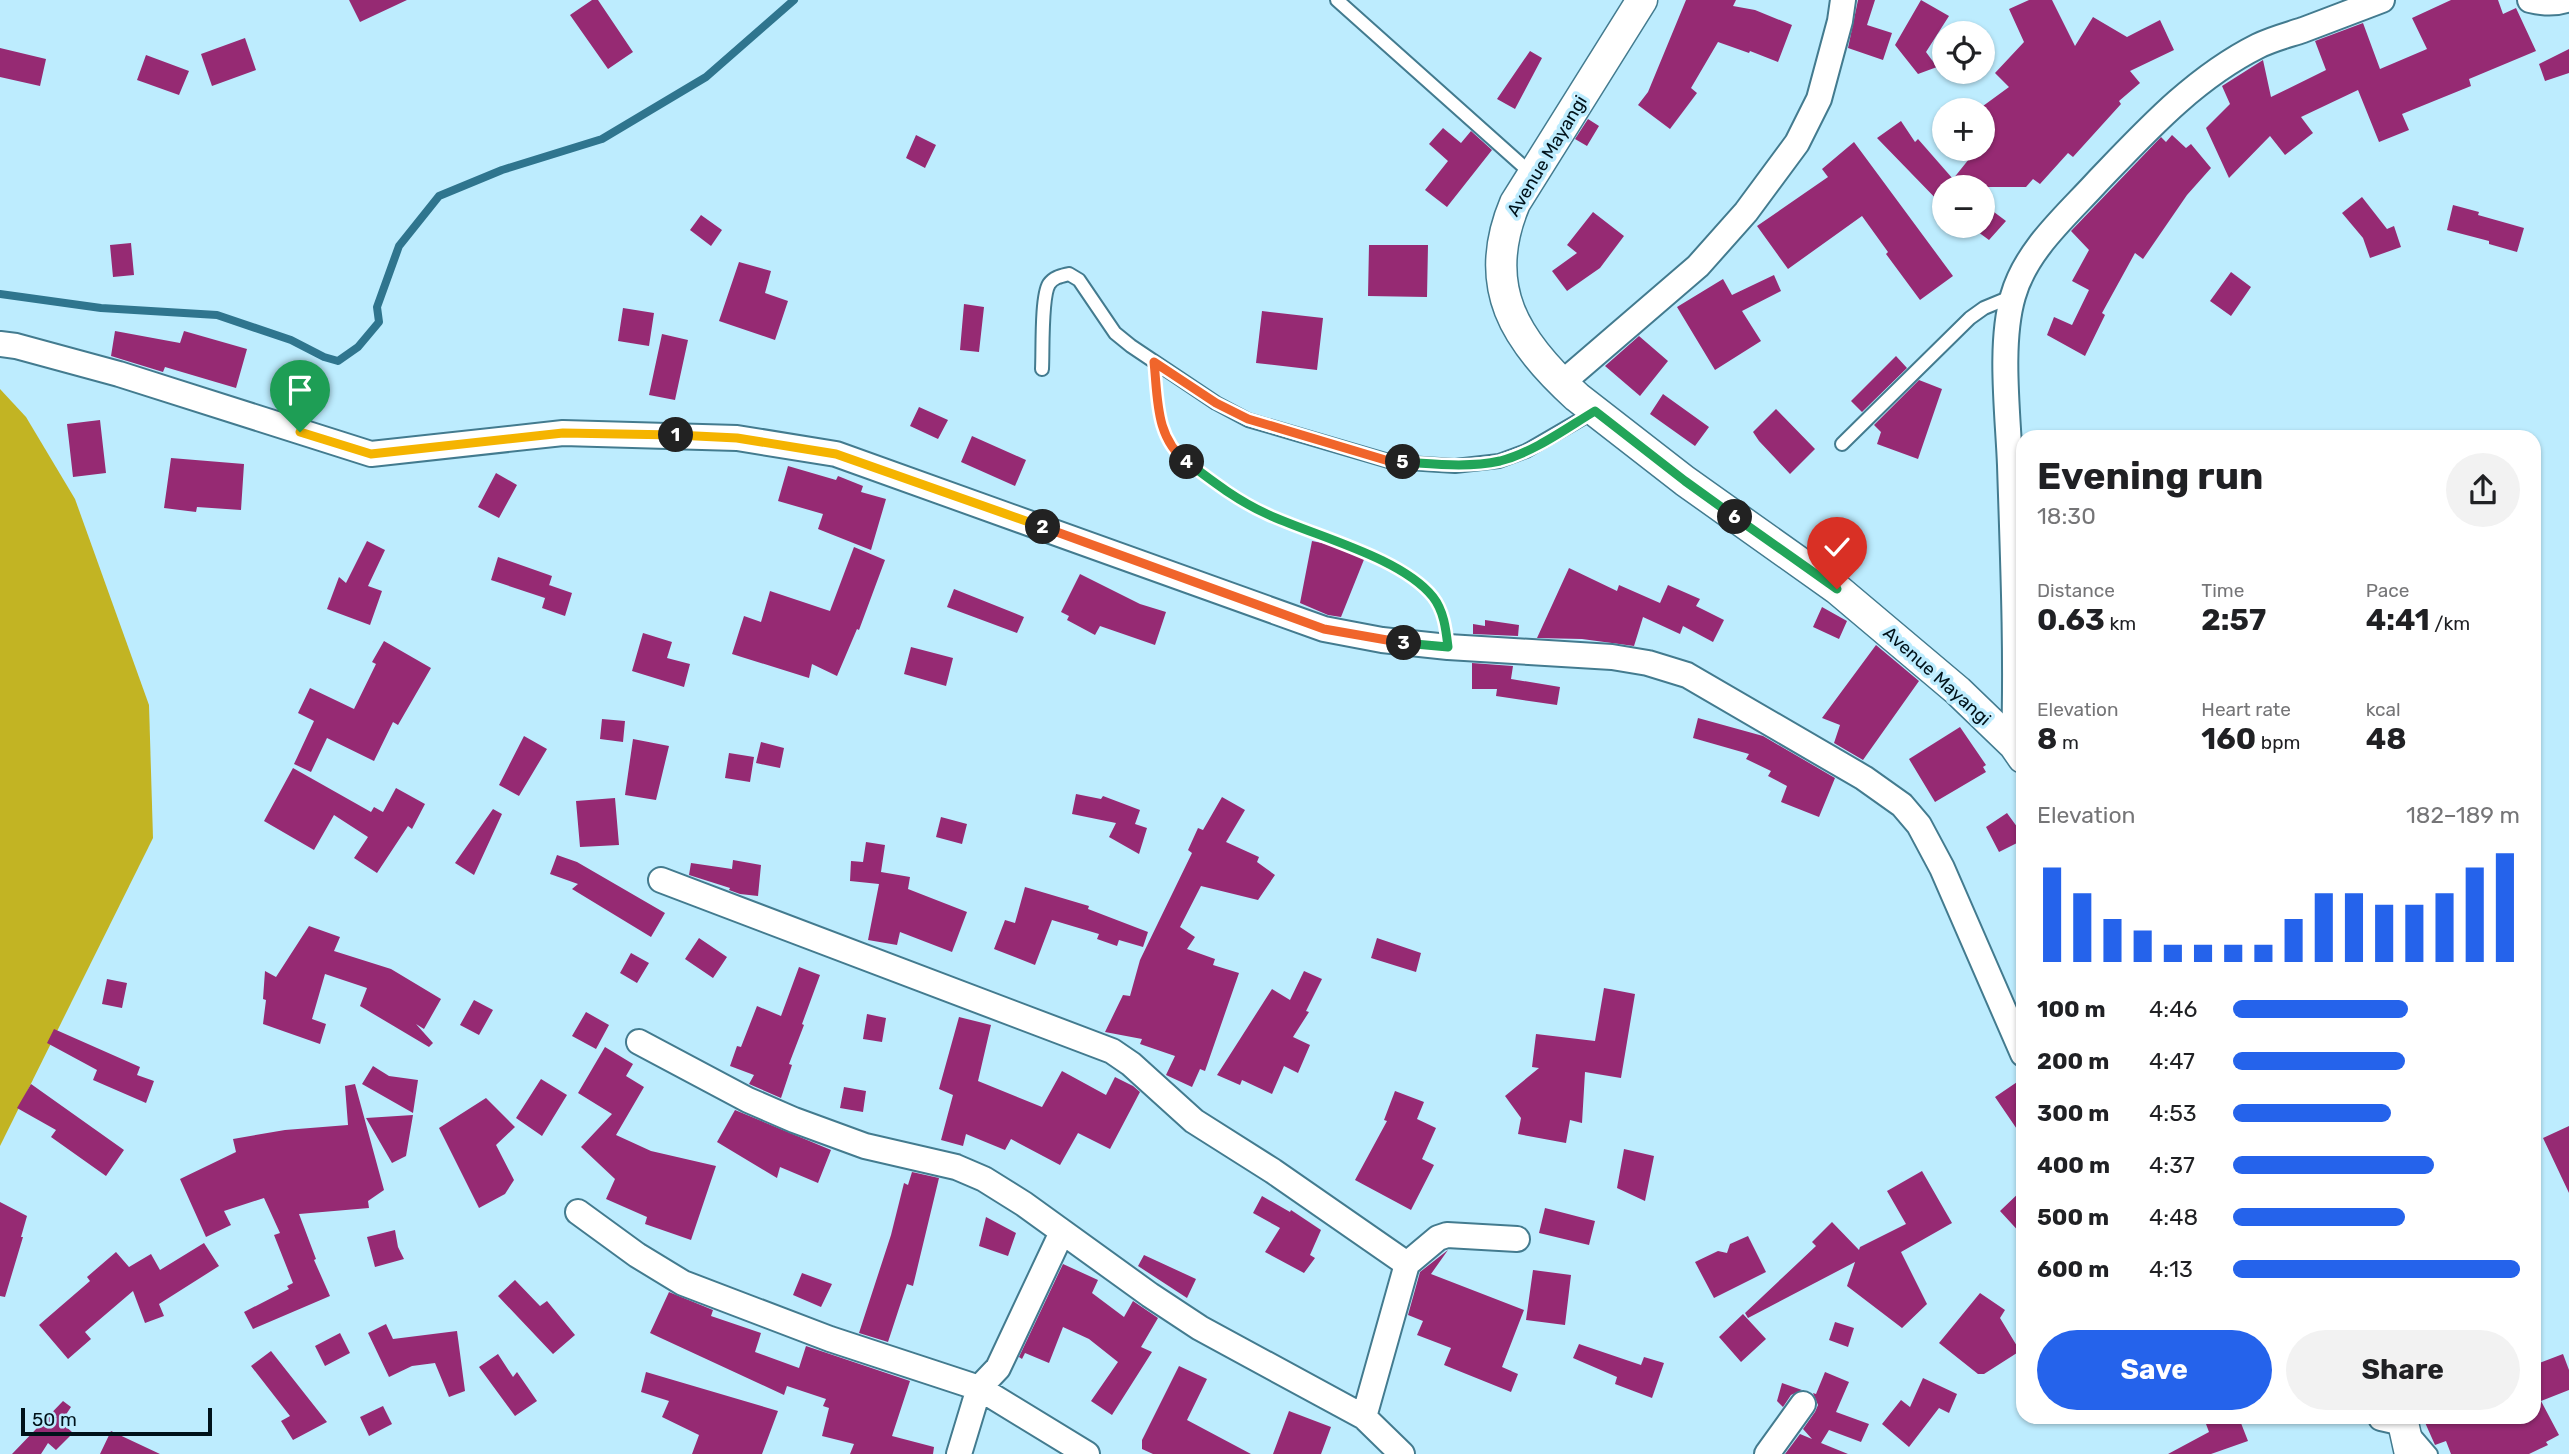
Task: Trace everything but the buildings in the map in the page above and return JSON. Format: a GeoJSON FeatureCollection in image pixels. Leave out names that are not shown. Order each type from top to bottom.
{"type":"FeatureCollection","features":[{"type":"Feature","properties":{"kind":"street","name":"Avenue Mayangi"},"geometry":{"type":"LineString","coordinates":[[1642,0],[1515,203],[1504,230],[1500,262],[1505,300],[1524,340],[1562,383],[1595,411],[1685,481],[1837,589],[1958,691],[2016,750]]}},
{"type":"Feature","properties":{"kind":"street"},"geometry":{"type":"LineString","coordinates":[[1562,383],[1698,265],[1746,212],[1797,143],[1819,99],[1843,0]]}},
{"type":"Feature","properties":{"kind":"street"},"geometry":{"type":"LineString","coordinates":[[2016,628],[2006,373],[2008,322],[2013,296],[2023,271],[2040,245],[2154,123],[2186,94],[2259,45],[2382,0]]}},
{"type":"Feature","properties":{"kind":"street"},"geometry":{"type":"LineString","coordinates":[[2530,0],[2541,3],[2566,0]]}},
{"type":"Feature","properties":{"kind":"street"},"geometry":{"type":"LineString","coordinates":[[0,344],[119,374],[371,454],[563,433],[737,438],[836,454],[1324,629],[1382,640],[1448,647],[1612,657],[1648,663],[1687,675],[1864,778],[1902,805],[1919,825],[1942,869],[2016,1038]]}},
{"type":"Feature","properties":{"kind":"street"},"geometry":{"type":"LineString","coordinates":[[661,880],[1112,1051],[1131,1064],[1194,1121],[1273,1171],[1407,1264]]}},
{"type":"Feature","properties":{"kind":"street"},"geometry":{"type":"LineString","coordinates":[[639,1042],[748,1100],[794,1120],[865,1146],[956,1167],[984,1179],[1200,1328],[1364,1417],[1402,1454]]}},
{"type":"Feature","properties":{"kind":"street"},"geometry":{"type":"LineString","coordinates":[[578,1212],[683,1283],[830,1339],[979,1388],[1087,1454]]}},
{"type":"Feature","properties":{"kind":"street"},"geometry":{"type":"LineString","coordinates":[[960,1454],[979,1388],[998,1368],[1062,1232]]}},
{"type":"Feature","properties":{"kind":"street"},"geometry":{"type":"LineString","coordinates":[[1364,1417],[1407,1264],[1438,1238],[1447,1235],[1517,1239]]}},
{"type":"Feature","properties":{"kind":"street"},"geometry":{"type":"LineString","coordinates":[[1767,1454],[1803,1404]]}},
{"type":"Feature","properties":{"kind":"street"},"geometry":{"type":"LineString","coordinates":[[2397,1424],[2410,1454]]}},
{"type":"Feature","properties":{"kind":"lane"},"geometry":{"type":"LineString","coordinates":[[1337,0],[1533,175]]}},
{"type":"Feature","properties":{"kind":"lane"},"geometry":{"type":"LineString","coordinates":[[1042,369],[1045,297],[1049,283],[1058,276],[1069,274],[1079,280],[1115,333],[1216,403],[1248,419],[1392,462],[1455,466],[1499,461],[1526,451],[1595,411]]}},
{"type":"Feature","properties":{"kind":"lane"},"geometry":{"type":"LineString","coordinates":[[1842,444],[1970,318],[1984,308],[2013,296]]}},
{"type":"Feature","properties":{"kind":"lane"},"geometry":{"type":"LineString","coordinates":[[2400,1424],[2431,1454]]}},
{"type":"Feature","properties":{"kind":"path"},"geometry":{"type":"LineString","coordinates":[[1154,362],[1161,426],[1167,442],[1176,454],[1227,492],[1263,513],[1367,555],[1412,580],[1431,594],[1439,605],[1445,622],[1448,647]]}},
{"type":"Feature","properties":{"kind":"shaded area"},"geometry":{"type":"Polygon","coordinates":[[[0,389],[26,417],[75,499],[149,705],[153,838],[0,1146],[0,389]]]}},
{"type":"Feature","properties":{"kind":"waterway"},"geometry":{"type":"LineString","coordinates":[[0,294],[101,308],[217,315],[291,340],[338,361],[358,347],[379,322],[377,307],[399,246],[439,196],[502,170],[602,139],[706,77],[794,0]]}},
{"type":"Feature","properties":{"kind":"route"},"geometry":{"type":"LineString","coordinates":[[300,432],[371,454],[563,433],[737,438],[808,448],[836,454],[1324,629],[1382,640],[1448,647],[1445,622],[1439,605],[1431,594],[1412,580],[1385,563],[1263,513],[1227,492],[1176,454],[1167,442],[1161,426],[1154,362],[1216,403],[1248,419],[1392,462],[1455,466],[1499,461],[1526,451],[1595,411],[1685,481],[1837,589]]}}]}
